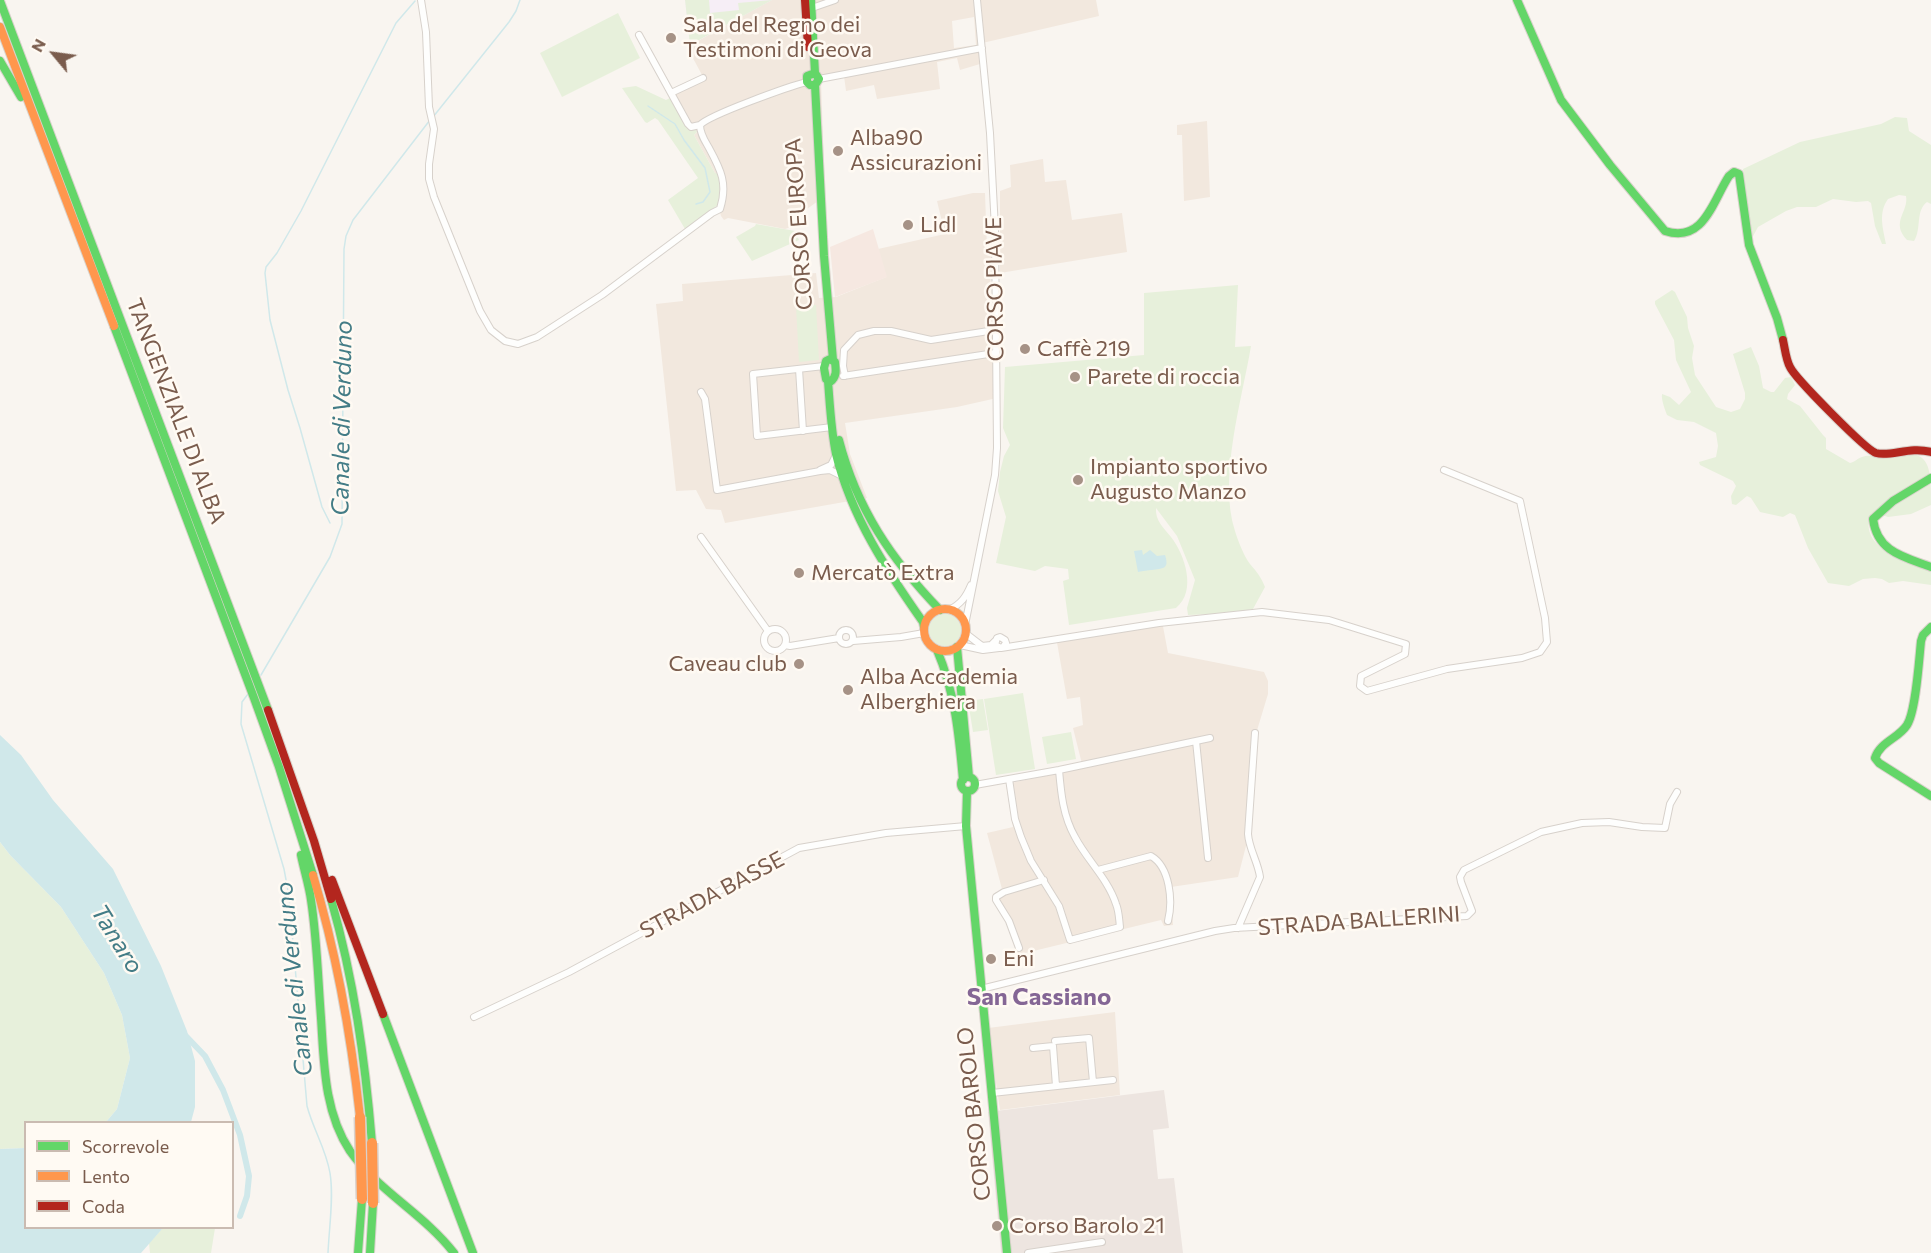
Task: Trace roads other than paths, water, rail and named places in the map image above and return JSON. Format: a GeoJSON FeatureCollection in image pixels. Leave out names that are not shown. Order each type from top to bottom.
{"type":"FeatureCollection","features":[{"type":"Feature","properties":{"kind":"main road"},"geometry":{"type":"LineString","coordinates":[[5,0],[5,27]]}},
{"type":"Feature","properties":{"kind":"main road"},"geometry":{"type":"LineString","coordinates":[[1517,0],[1561,100],[1610,165],[1665,231],[1678,235],[1691,231],[1707,215],[1729,175],[1734,172],[1739,174],[1749,245],[1777,318],[1791,368],[1806,386],[1870,451],[1879,454],[1911,449],[1931,452]]}},
{"type":"Feature","properties":{"kind":"main road","name":"TANGENZIALE DI ALBA"},"geometry":{"type":"LineString","coordinates":[[0,1],[5,27],[47,151],[246,663],[262,695],[313,836]]}},
{"type":"Feature","properties":{"kind":"main road","name":"CORSO EUROPA"},"geometry":{"type":"LineString","coordinates":[[808,4],[828,362]]}},
{"type":"Feature","properties":{"kind":"main road","name":"TANGENZIALE DI ALBA"},"geometry":{"type":"LineString","coordinates":[[5,27],[246,663],[257,708]]}},
{"type":"Feature","properties":{"kind":"main road"},"geometry":{"type":"LineString","coordinates":[[0,61],[23,101],[47,151]]}},
{"type":"Feature","properties":{"kind":"main road","name":"CORSO EUROPA"},"geometry":{"type":"LineString","coordinates":[[812,80],[828,362]]}},
{"type":"Feature","properties":{"kind":"main road"},"geometry":{"type":"LineString","coordinates":[[828,362],[825,376],[835,379]]}},
{"type":"Feature","properties":{"kind":"main road"},"geometry":{"type":"LineString","coordinates":[[835,379],[840,443],[857,498],[891,555],[944,610],[959,615],[965,629],[958,646],[947,651],[937,650],[927,642],[923,622],[865,529],[843,476],[832,427],[835,379]]}},
{"type":"Feature","properties":{"kind":"main road"},"geometry":{"type":"LineString","coordinates":[[1931,478],[1897,497],[1882,508],[1873,519],[1874,532],[1886,546],[1903,557],[1931,567]]}},
{"type":"Feature","properties":{"kind":"main road"},"geometry":{"type":"LineString","coordinates":[[924,630],[929,616],[944,610]]}},
{"type":"Feature","properties":{"kind":"main road"},"geometry":{"type":"LineString","coordinates":[[1930,798],[1879,763],[1875,755],[1883,744],[1907,726],[1912,712],[1921,641],[1923,635],[1931,627]]}},
{"type":"Feature","properties":{"kind":"main road","name":"CORSO BAROLO"},"geometry":{"type":"LineString","coordinates":[[958,646],[968,783],[966,826],[1007,1253]]}},
{"type":"Feature","properties":{"kind":"main road","name":"CORSO BAROLO"},"geometry":{"type":"LineString","coordinates":[[937,650],[946,670],[954,702],[968,783]]}},
{"type":"Feature","properties":{"kind":"main road"},"geometry":{"type":"LineString","coordinates":[[257,708],[309,857],[328,922],[351,1032],[370,1253]]}},
{"type":"Feature","properties":{"kind":"main road"},"geometry":{"type":"LineString","coordinates":[[257,708],[306,875],[313,920],[325,1077],[330,1106],[338,1130],[349,1150],[369,1174],[424,1220],[454,1253]]}},
{"type":"Feature","properties":{"kind":"main road"},"geometry":{"type":"LineString","coordinates":[[313,836],[356,998],[364,1052],[372,1143],[367,1201],[358,1253]]}},
{"type":"Feature","properties":{"kind":"main road"},"geometry":{"type":"LineString","coordinates":[[313,836],[325,860],[473,1253]]}},
{"type":"Feature","properties":{"kind":"street"},"geometry":{"type":"LineString","coordinates":[[421,0],[426,32],[429,107],[434,129],[429,179],[434,197],[480,311],[491,330],[505,341],[518,344],[537,337],[616,286],[720,208],[724,198],[724,184],[716,160],[702,135],[700,125]]}},
{"type":"Feature","properties":{"kind":"street"},"geometry":{"type":"LineString","coordinates":[[808,4],[835,0]]}},
{"type":"Feature","properties":{"kind":"street","name":"CORSO PIAVE"},"geometry":{"type":"LineString","coordinates":[[974,576],[995,475],[997,448],[995,229],[990,133],[977,0]]}},
{"type":"Feature","properties":{"kind":"street"},"geometry":{"type":"LineString","coordinates":[[639,34],[691,127],[700,125],[704,120],[812,80],[982,48]]}},
{"type":"Feature","properties":{"kind":"street"},"geometry":{"type":"LineString","coordinates":[[671,93],[703,78]]}},
{"type":"Feature","properties":{"kind":"street"},"geometry":{"type":"LineString","coordinates":[[835,379],[843,366],[844,350],[858,334],[891,331],[931,340],[995,330]]}},
{"type":"Feature","properties":{"kind":"street"},"geometry":{"type":"LineString","coordinates":[[835,379],[995,353]]}},
{"type":"Feature","properties":{"kind":"street"},"geometry":{"type":"LineString","coordinates":[[828,362],[799,369],[753,374],[757,436],[832,427]]}},
{"type":"Feature","properties":{"kind":"street"},"geometry":{"type":"LineString","coordinates":[[799,369],[803,430]]}},
{"type":"Feature","properties":{"kind":"street"},"geometry":{"type":"LineString","coordinates":[[701,392],[705,399],[717,490],[820,471],[830,470],[843,476]]}},
{"type":"Feature","properties":{"kind":"street"},"geometry":{"type":"LineString","coordinates":[[820,471],[831,465],[837,454]]}},
{"type":"Feature","properties":{"kind":"street"},"geometry":{"type":"LineString","coordinates":[[958,646],[983,650],[1159,623],[1262,612],[1329,620],[1406,644],[1405,654],[1361,676],[1360,686],[1367,691],[1447,669],[1522,658],[1540,651],[1547,642],[1545,618],[1520,501],[1444,470]]}},
{"type":"Feature","properties":{"kind":"street"},"geometry":{"type":"LineString","coordinates":[[701,537],[768,631]]}},
{"type":"Feature","properties":{"kind":"street"},"geometry":{"type":"LineString","coordinates":[[944,610],[960,604],[974,576]]}},
{"type":"Feature","properties":{"kind":"street"},"geometry":{"type":"LineString","coordinates":[[974,576],[965,629],[975,643],[982,646],[991,645],[1000,637],[1003,646]]}},
{"type":"Feature","properties":{"kind":"street"},"geometry":{"type":"LineString","coordinates":[[776,629],[783,632],[786,638],[785,645],[780,650],[770,650],[764,641],[768,631],[776,629]]}},
{"type":"Feature","properties":{"kind":"street"},"geometry":{"type":"LineString","coordinates":[[839,638],[841,632],[847,630],[853,634],[853,641]]}},
{"type":"Feature","properties":{"kind":"street"},"geometry":{"type":"LineString","coordinates":[[839,638],[845,645],[853,641],[901,637],[924,630]]}},
{"type":"Feature","properties":{"kind":"street"},"geometry":{"type":"LineString","coordinates":[[785,645],[839,638]]}},
{"type":"Feature","properties":{"kind":"street","name":"STRADA BALLERINI"},"geometry":{"type":"LineString","coordinates":[[1238,928],[1260,878],[1248,834],[1255,733]]}},
{"type":"Feature","properties":{"kind":"street"},"geometry":{"type":"LineString","coordinates":[[968,783],[1009,779],[1059,770],[1210,738]]}},
{"type":"Feature","properties":{"kind":"street"},"geometry":{"type":"LineString","coordinates":[[1196,741],[1208,858]]}},
{"type":"Feature","properties":{"kind":"street"},"geometry":{"type":"LineString","coordinates":[[1009,779],[1015,819],[1021,837],[1031,861],[1059,906],[1070,940],[1120,927],[1117,905],[1111,891],[1075,838],[1068,822],[1062,802],[1059,770]]}},
{"type":"Feature","properties":{"kind":"street","name":"STRADA BALLERINI"},"geometry":{"type":"LineString","coordinates":[[981,989],[1215,931],[1467,916],[1472,911],[1461,882],[1461,873],[1464,870],[1541,832],[1582,822],[1609,822],[1642,828],[1665,828],[1670,804],[1677,792]]}},
{"type":"Feature","properties":{"kind":"street","name":"STRADA BASSE"},"geometry":{"type":"LineString","coordinates":[[474,1017],[569,972],[799,848],[886,833],[966,826]]}},
{"type":"Feature","properties":{"kind":"street"},"geometry":{"type":"LineString","coordinates":[[1098,870],[1151,856],[1156,859],[1168,882],[1170,914],[1168,921]]}},
{"type":"Feature","properties":{"kind":"street"},"geometry":{"type":"LineString","coordinates":[[1019,948],[1009,921],[996,897],[1004,892],[1044,880]]}},
{"type":"Feature","properties":{"kind":"street"},"geometry":{"type":"LineString","coordinates":[[1055,1041],[1089,1038],[1093,1082]]}},
{"type":"Feature","properties":{"kind":"street"},"geometry":{"type":"LineString","coordinates":[[1033,1048],[1053,1046],[1056,1086]]}},
{"type":"Feature","properties":{"kind":"street"},"geometry":{"type":"LineString","coordinates":[[992,1093],[1113,1080]]}},
{"type":"Feature","properties":{"kind":"street"},"geometry":{"type":"LineString","coordinates":[[1028,1253],[1102,1242]]}},
{"type":"Feature","properties":{"kind":"water"},"geometry":{"type":"Polygon","coordinates":[[[1142,550],[1143,555],[1150,550],[1157,556],[1165,555],[1166,566],[1138,572],[1134,551],[1142,550]]]}},
{"type":"Feature","properties":{"kind":"water","name":"Tanaro"},"geometry":{"type":"Polygon","coordinates":[[[0,735],[21,755],[53,800],[113,869],[161,966],[187,1031],[195,1061],[195,1107],[191,1121],[107,1121],[117,1109],[130,1058],[122,1015],[104,973],[61,907],[0,842],[0,735]]]}},
{"type":"Feature","properties":{"kind":"water"},"geometry":{"type":"Polygon","coordinates":[[[24,1148],[24,1229],[162,1229],[141,1253],[0,1253],[0,1149],[24,1148]]]}},
{"type":"Feature","properties":{"kind":"waterway","name":"Canale di Verduno"},"geometry":{"type":"LineString","coordinates":[[433,117],[509,22],[520,0]]}},
{"type":"Feature","properties":{"kind":"waterway"},"geometry":{"type":"LineString","coordinates":[[330,523],[322,507],[288,390],[270,320],[265,273],[266,267],[277,253],[301,211],[396,23],[415,1]]}},
{"type":"Feature","properties":{"kind":"waterway"},"geometry":{"type":"LineString","coordinates":[[648,106],[675,124],[705,168],[710,192],[703,202],[696,204]]}},
{"type":"Feature","properties":{"kind":"waterway","name":"Canale di Verduno"},"geometry":{"type":"LineString","coordinates":[[261,675],[330,557],[342,524],[344,249],[346,236],[353,220],[430,120]]}},
{"type":"Feature","properties":{"kind":"waterway","name":"Canale di Verduno"},"geometry":{"type":"LineString","coordinates":[[248,694],[242,702],[241,724],[284,869],[289,896],[307,1106],[330,1173],[328,1253]]}},
{"type":"Feature","properties":{"kind":"waterway","name":"Canale di Verduno"},"geometry":{"type":"LineString","coordinates":[[184,1034],[205,1056],[223,1090],[240,1135],[249,1176],[247,1196],[240,1216]]}},
{"type":"Feature","properties":{"kind":"place","name":"Sala del Regno dei Testimoni di Geova"},"geometry":{"type":"Point","coordinates":[671,38]}},
{"type":"Feature","properties":{"kind":"place","name":"Alba90 Assicurazioni"},"geometry":{"type":"Point","coordinates":[838,151]}},
{"type":"Feature","properties":{"kind":"place","name":"Lidl"},"geometry":{"type":"Point","coordinates":[908,225]}},
{"type":"Feature","properties":{"kind":"place","name":"Caffè 219"},"geometry":{"type":"Point","coordinates":[1025,349]}},
{"type":"Feature","properties":{"kind":"place","name":"Parete di roccia"},"geometry":{"type":"Point","coordinates":[1075,377]}},
{"type":"Feature","properties":{"kind":"place","name":"Impianto sportivo Augusto Manzo"},"geometry":{"type":"Point","coordinates":[1078,480]}},
{"type":"Feature","properties":{"kind":"place","name":"Mercatò Extra"},"geometry":{"type":"Point","coordinates":[799,573]}},
{"type":"Feature","properties":{"kind":"place","name":"Caveau club"},"geometry":{"type":"Point","coordinates":[799,664]}},
{"type":"Feature","properties":{"kind":"place","name":"Alba Accademia Alberghiera"},"geometry":{"type":"Point","coordinates":[848,690]}},
{"type":"Feature","properties":{"kind":"place","name":"Eni"},"geometry":{"type":"Point","coordinates":[991,959]}},
{"type":"Feature","properties":{"kind":"place","name":"Corso Barolo 21"},"geometry":{"type":"Point","coordinates":[997,1226]}},
{"type":"Feature","properties":{"kind":"district","name":"San Cassiano"},"geometry":{"type":"Point","coordinates":[1039,997]}}]}
